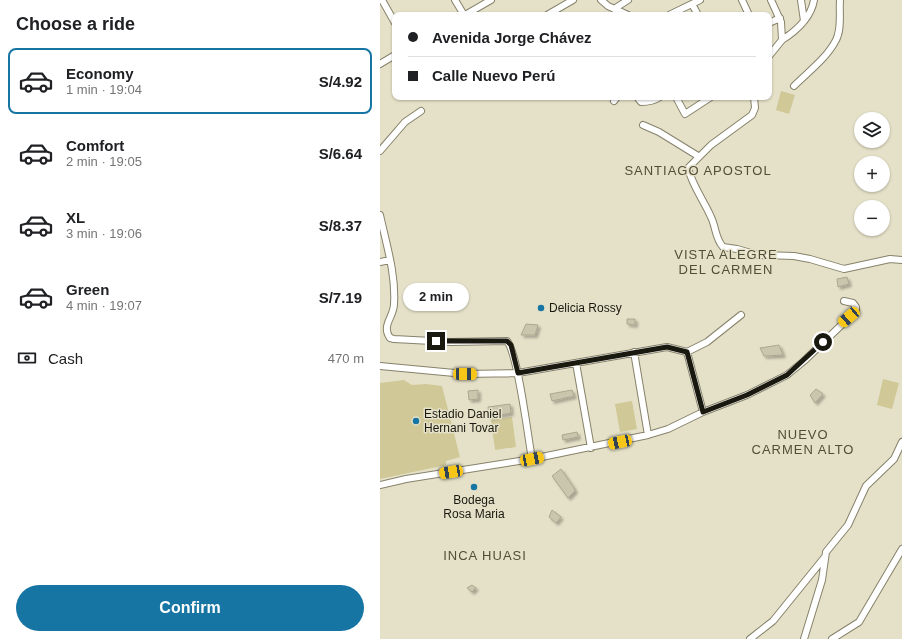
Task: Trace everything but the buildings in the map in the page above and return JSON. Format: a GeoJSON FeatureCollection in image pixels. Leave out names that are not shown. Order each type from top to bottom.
{"type":"FeatureCollection","features":[{"type":"Feature","properties":{"kind":"street"},"geometry":{"type":"LineString","coordinates":[[382,0],[392,18]]}},
{"type":"Feature","properties":{"kind":"street"},"geometry":{"type":"LineString","coordinates":[[455,0],[462,12]]}},
{"type":"Feature","properties":{"kind":"street"},"geometry":{"type":"LineString","coordinates":[[469,12],[491,0]]}},
{"type":"Feature","properties":{"kind":"street"},"geometry":{"type":"LineString","coordinates":[[552,12],[573,0]]}},
{"type":"Feature","properties":{"kind":"street"},"geometry":{"type":"LineString","coordinates":[[601,0],[621,12]]}},
{"type":"Feature","properties":{"kind":"street"},"geometry":{"type":"LineString","coordinates":[[614,9],[628,0]]}},
{"type":"Feature","properties":{"kind":"street"},"geometry":{"type":"LineString","coordinates":[[675,12],[700,0]]}},
{"type":"Feature","properties":{"kind":"street"},"geometry":{"type":"LineString","coordinates":[[742,0],[748,12]]}},
{"type":"Feature","properties":{"kind":"street"},"geometry":{"type":"LineString","coordinates":[[771,0],[780,18],[782,40]]}},
{"type":"Feature","properties":{"kind":"street"},"geometry":{"type":"LineString","coordinates":[[801,0],[804,21]]}},
{"type":"Feature","properties":{"kind":"street"},"geometry":{"type":"LineString","coordinates":[[772,52],[782,40],[799,28],[814,0]]}},
{"type":"Feature","properties":{"kind":"street"},"geometry":{"type":"LineString","coordinates":[[794,86],[824,56],[836,40],[839,29],[840,0]]}},
{"type":"Feature","properties":{"kind":"street"},"geometry":{"type":"LineString","coordinates":[[692,4],[696,12]]}},
{"type":"Feature","properties":{"kind":"street"},"geometry":{"type":"LineString","coordinates":[[772,22],[780,18]]}},
{"type":"Feature","properties":{"kind":"street"},"geometry":{"type":"LineString","coordinates":[[380,64],[392,57]]}},
{"type":"Feature","properties":{"kind":"street"},"geometry":{"type":"LineString","coordinates":[[639,100],[641,102],[656,100]]}},
{"type":"Feature","properties":{"kind":"street"},"geometry":{"type":"LineString","coordinates":[[678,100],[685,114],[706,100]]}},
{"type":"Feature","properties":{"kind":"street"},"geometry":{"type":"LineString","coordinates":[[754,100],[755,108],[747,120],[718,139],[689,166],[688,171],[712,219],[718,242],[723,247],[738,249],[758,255],[810,259],[844,269],[890,259],[902,260]]}},
{"type":"Feature","properties":{"kind":"street"},"geometry":{"type":"LineString","coordinates":[[380,151],[405,122],[421,112]]}},
{"type":"Feature","properties":{"kind":"street"},"geometry":{"type":"LineString","coordinates":[[643,125],[659,132],[698,156]]}},
{"type":"Feature","properties":{"kind":"street"},"geometry":{"type":"LineString","coordinates":[[380,215],[390,260],[394,305],[394,310],[387,321],[387,334],[394,340],[451,342],[507,341],[511,345],[518,373],[532,459]]}},
{"type":"Feature","properties":{"kind":"street"},"geometry":{"type":"LineString","coordinates":[[380,262],[390,260]]}},
{"type":"Feature","properties":{"kind":"street"},"geometry":{"type":"LineString","coordinates":[[380,484],[591,448],[668,429],[703,412],[747,395],[787,375],[804,361],[856,311],[856,307],[853,303],[844,301]]}},
{"type":"Feature","properties":{"kind":"street"},"geometry":{"type":"LineString","coordinates":[[380,366],[465,374],[518,373],[667,347],[687,352],[707,342],[741,315]]}},
{"type":"Feature","properties":{"kind":"street"},"geometry":{"type":"LineString","coordinates":[[634,352],[648,435]]}},
{"type":"Feature","properties":{"kind":"street"},"geometry":{"type":"LineString","coordinates":[[687,352],[703,412]]}},
{"type":"Feature","properties":{"kind":"street"},"geometry":{"type":"LineString","coordinates":[[576,363],[591,448]]}},
{"type":"Feature","properties":{"kind":"street"},"geometry":{"type":"LineString","coordinates":[[804,639],[822,580],[826,552],[848,525],[866,486],[894,459],[902,442]]}},
{"type":"Feature","properties":{"kind":"street"},"geometry":{"type":"LineString","coordinates":[[832,639],[859,622],[902,549]]}},
{"type":"Feature","properties":{"kind":"street"},"geometry":{"type":"LineString","coordinates":[[750,639],[773,621],[824,558]]}},
{"type":"Feature","properties":{"kind":"shaded area"},"geometry":{"type":"Polygon","coordinates":[[[781,91],[795,95],[789,114],[776,110],[781,91]]]}},
{"type":"Feature","properties":{"kind":"shaded area"},"geometry":{"type":"Polygon","coordinates":[[[883,379],[899,383],[892,409],[877,405],[883,379]]]}},
{"type":"Feature","properties":{"kind":"shaded area","name":"Estadio Daniel Hernani Tovar"},"geometry":{"type":"Polygon","coordinates":[[[404,380],[412,385],[426,384],[442,386],[460,457],[446,461],[446,465],[380,479],[380,383],[404,380]]]}},
{"type":"Feature","properties":{"kind":"shaded area"},"geometry":{"type":"Polygon","coordinates":[[[632,401],[637,429],[620,432],[615,404],[632,401]]]}},
{"type":"Feature","properties":{"kind":"shaded area"},"geometry":{"type":"Polygon","coordinates":[[[512,417],[516,447],[495,450],[491,420],[512,417]]]}},
{"type":"Feature","properties":{"kind":"place","name":"Delicia Rossy"},"geometry":{"type":"Point","coordinates":[541,308]}},
{"type":"Feature","properties":{"kind":"place","name":"Estadio Daniel Hernani Tovar"},"geometry":{"type":"Point","coordinates":[416,421]}},
{"type":"Feature","properties":{"kind":"place","name":"Bodega Rosa Maria"},"geometry":{"type":"Point","coordinates":[474,487]}},
{"type":"Feature","properties":{"kind":"district","name":"SANTIAGO APOSTOL"},"geometry":{"type":"Point","coordinates":[698,170]}},
{"type":"Feature","properties":{"kind":"district","name":"VISTA ALEGRE DEL CARMEN"},"geometry":{"type":"Point","coordinates":[726,262]}},
{"type":"Feature","properties":{"kind":"district","name":"NUEVO CARMEN ALTO"},"geometry":{"type":"Point","coordinates":[803,442]}},
{"type":"Feature","properties":{"kind":"district","name":"INCA HUASI"},"geometry":{"type":"Point","coordinates":[485,555]}},
{"type":"Feature","properties":{"kind":"route"},"geometry":{"type":"LineString","coordinates":[[436,341],[507,341],[511,345],[518,373],[642,350],[667,347],[687,352],[703,412],[747,395],[787,375],[823,342]]}}]}
